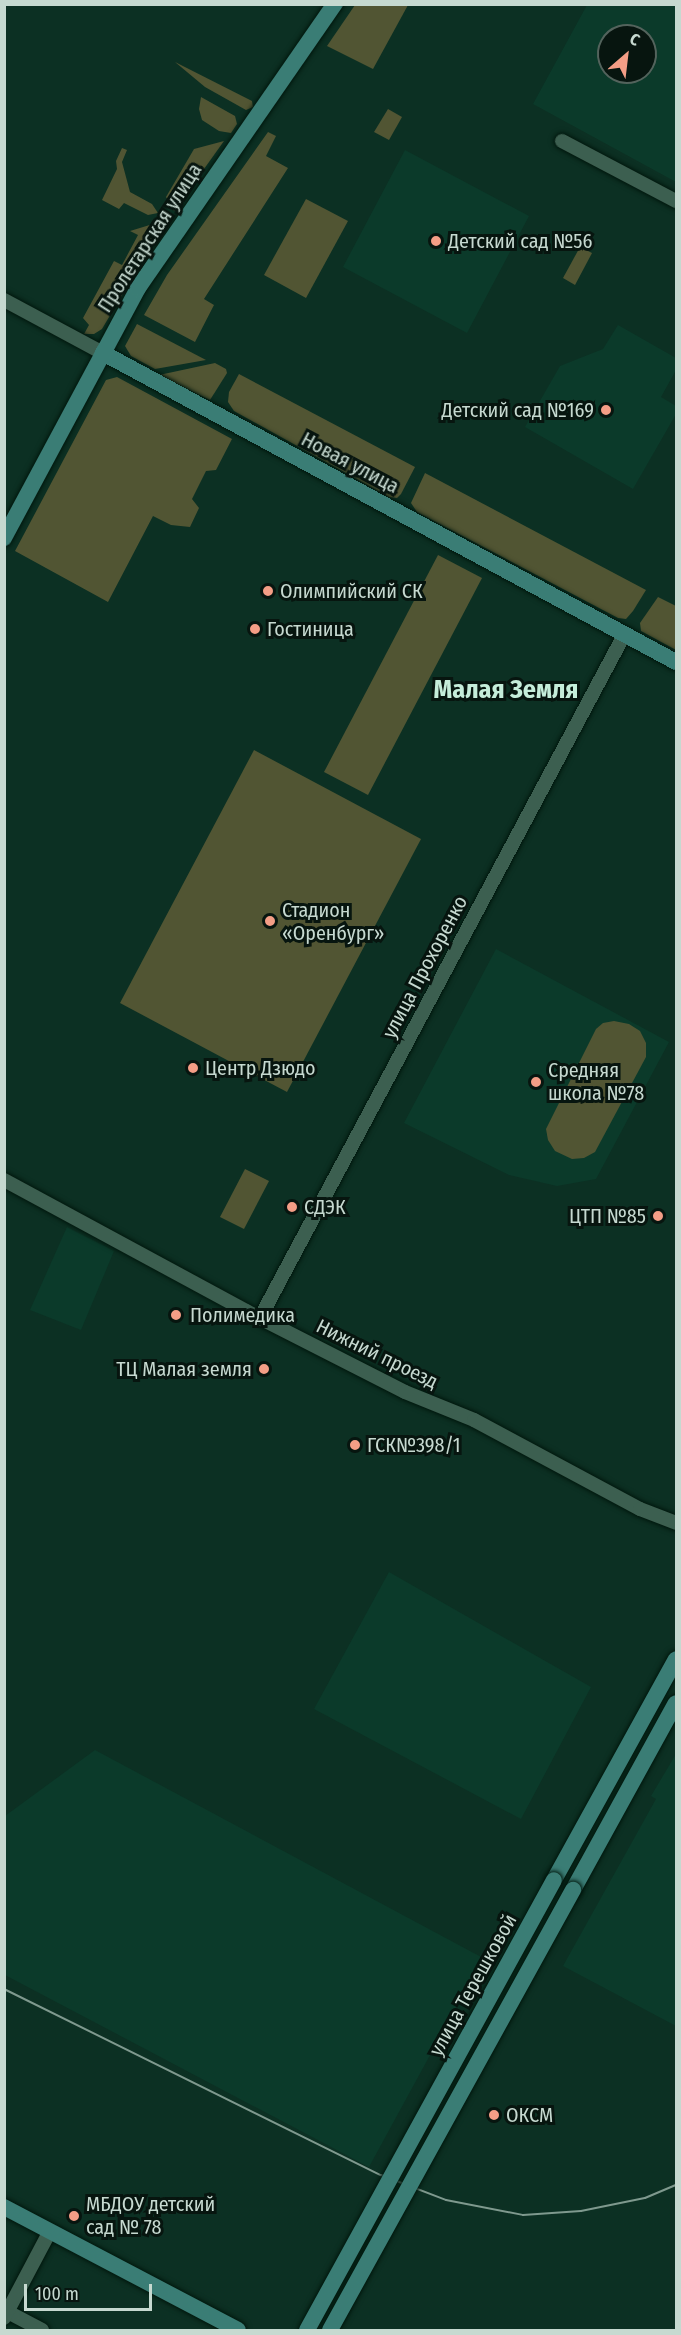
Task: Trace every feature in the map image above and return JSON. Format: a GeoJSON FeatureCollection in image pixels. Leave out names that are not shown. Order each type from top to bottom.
{"type":"FeatureCollection","features":[{"type":"Feature","properties":{"kind":"main road","name":"Пролетарская улица"},"geometry":{"type":"LineString","coordinates":[[4,538],[138,288],[173,234],[334,4]]}},
{"type":"Feature","properties":{"kind":"main road","name":"Новая улица"},"geometry":{"type":"LineString","coordinates":[[103,353],[676,662]]}},
{"type":"Feature","properties":{"kind":"main road","name":"улица Терешковой"},"geometry":{"type":"LineString","coordinates":[[307,2331],[676,1659]]}},
{"type":"Feature","properties":{"kind":"main road"},"geometry":{"type":"LineString","coordinates":[[330,2331],[673,1710]]}},
{"type":"Feature","properties":{"kind":"main road"},"geometry":{"type":"LineString","coordinates":[[4,2207],[230,2328]]}},
{"type":"Feature","properties":{"kind":"street"},"geometry":{"type":"LineString","coordinates":[[562,141],[676,201]]}},
{"type":"Feature","properties":{"kind":"street","name":"Новая улица"},"geometry":{"type":"LineString","coordinates":[[4,300],[103,353]]}},
{"type":"Feature","properties":{"kind":"street","name":"улица Прохоренко"},"geometry":{"type":"LineString","coordinates":[[260,1318],[624,635]]}},
{"type":"Feature","properties":{"kind":"street","name":"Нижний проезд"},"geometry":{"type":"LineString","coordinates":[[4,1180],[260,1318],[405,1392],[474,1420],[639,1509],[674,1523]]}},
{"type":"Feature","properties":{"kind":"street"},"geometry":{"type":"LineString","coordinates":[[42,2331],[6,2314],[50,2231]]}},
{"type":"Feature","properties":{"kind":"shaded area"},"geometry":{"type":"Polygon","coordinates":[[[355,5],[408,5],[373,69],[327,46],[355,5]]]}},
{"type":"Feature","properties":{"kind":"shaded area"},"geometry":{"type":"Polygon","coordinates":[[[587,5],[676,5],[676,182],[533,104],[587,5]]]}},
{"type":"Feature","properties":{"kind":"shaded area"},"geometry":{"type":"Polygon","coordinates":[[[175,62],[252,101],[253,107],[246,110],[205,87],[175,62]]]}},
{"type":"Feature","properties":{"kind":"shaded area"},"geometry":{"type":"Polygon","coordinates":[[[201,97],[235,116],[237,124],[231,133],[219,131],[202,120],[199,109],[201,97]]]}},
{"type":"Feature","properties":{"kind":"shaded area"},"geometry":{"type":"Polygon","coordinates":[[[388,109],[402,117],[389,140],[374,132],[388,109]]]}},
{"type":"Feature","properties":{"kind":"shaded area"},"geometry":{"type":"Polygon","coordinates":[[[268,132],[276,136],[266,156],[288,168],[204,299],[214,305],[195,342],[144,315],[167,275],[268,132]]]}},
{"type":"Feature","properties":{"kind":"shaded area"},"geometry":{"type":"Polygon","coordinates":[[[224,141],[174,211],[166,197],[194,149],[224,141]]]}},
{"type":"Feature","properties":{"kind":"shaded area"},"geometry":{"type":"Polygon","coordinates":[[[122,148],[127,150],[122,162],[130,192],[152,204],[158,213],[148,215],[124,203],[119,209],[102,200],[117,169],[116,161],[122,148]]]}},
{"type":"Feature","properties":{"kind":"shaded area","name":"Детский сад №56"},"geometry":{"type":"Polygon","coordinates":[[[405,150],[529,216],[467,333],[343,267],[405,150]]]}},
{"type":"Feature","properties":{"kind":"shaded area"},"geometry":{"type":"Polygon","coordinates":[[[306,199],[348,221],[306,298],[264,275],[306,199]]]}},
{"type":"Feature","properties":{"kind":"shaded area"},"geometry":{"type":"Polygon","coordinates":[[[153,224],[162,228],[102,329],[94,334],[84,334],[89,325],[83,318],[114,261],[122,265],[138,235],[130,231],[153,224]]]}},
{"type":"Feature","properties":{"kind":"shaded area"},"geometry":{"type":"Polygon","coordinates":[[[580,247],[592,253],[575,285],[563,278],[580,247]]]}},
{"type":"Feature","properties":{"kind":"shaded area"},"geometry":{"type":"Polygon","coordinates":[[[137,324],[206,360],[155,369],[131,356],[125,346],[137,324]]]}},
{"type":"Feature","properties":{"kind":"shaded area","name":"Детский сад №169"},"geometry":{"type":"Polygon","coordinates":[[[618,325],[676,358],[676,370],[661,397],[676,406],[676,414],[633,489],[525,427],[560,366],[603,349],[618,325]]]}},
{"type":"Feature","properties":{"kind":"shaded area"},"geometry":{"type":"Polygon","coordinates":[[[215,363],[226,369],[227,373],[210,400],[159,375],[215,363]]]}},
{"type":"Feature","properties":{"kind":"shaded area"},"geometry":{"type":"Polygon","coordinates":[[[239,374],[415,467],[401,494],[397,498],[389,497],[234,411],[228,402],[229,392],[239,374]]]}},
{"type":"Feature","properties":{"kind":"shaded area"},"geometry":{"type":"Polygon","coordinates":[[[117,377],[232,439],[216,470],[206,471],[192,499],[199,508],[190,527],[171,525],[153,516],[108,602],[15,551],[106,380],[117,377]]]}},
{"type":"Feature","properties":{"kind":"shaded area"},"geometry":{"type":"Polygon","coordinates":[[[425,473],[646,590],[626,619],[618,618],[417,512],[411,503],[425,473]]]}},
{"type":"Feature","properties":{"kind":"shaded area"},"geometry":{"type":"Polygon","coordinates":[[[438,555],[482,578],[368,795],[324,772],[438,555]]]}},
{"type":"Feature","properties":{"kind":"shaded area"},"geometry":{"type":"Polygon","coordinates":[[[658,597],[676,606],[676,650],[641,631],[640,623],[658,597]]]}},
{"type":"Feature","properties":{"kind":"shaded area","name":"Стадион «Оренбург»"},"geometry":{"type":"Polygon","coordinates":[[[254,750],[421,839],[287,1092],[120,1003],[254,750]]]}},
{"type":"Feature","properties":{"kind":"shaded area","name":"Средняя школа №78"},"geometry":{"type":"Polygon","coordinates":[[[496,949],[669,1042],[596,1179],[557,1186],[509,1175],[404,1123],[496,949]]]}},
{"type":"Feature","properties":{"kind":"shaded area"},"geometry":{"type":"Polygon","coordinates":[[[614,1021],[629,1024],[640,1031],[646,1043],[646,1057],[595,1152],[584,1158],[572,1159],[555,1151],[548,1140],[546,1129],[596,1029],[603,1023],[614,1021]]]}},
{"type":"Feature","properties":{"kind":"shaded area"},"geometry":{"type":"Polygon","coordinates":[[[245,1169],[269,1181],[244,1229],[220,1217],[245,1169]]]}},
{"type":"Feature","properties":{"kind":"shaded area"},"geometry":{"type":"Polygon","coordinates":[[[67,1227],[114,1251],[81,1330],[30,1310],[67,1227]]]}},
{"type":"Feature","properties":{"kind":"shaded area"},"geometry":{"type":"Polygon","coordinates":[[[389,1572],[591,1687],[521,1819],[314,1709],[389,1572]]]}},
{"type":"Feature","properties":{"kind":"shaded area"},"geometry":{"type":"Polygon","coordinates":[[[95,1750],[483,1958],[369,2167],[5,1975],[5,1816],[95,1750]]]}},
{"type":"Feature","properties":{"kind":"shaded area"},"geometry":{"type":"Polygon","coordinates":[[[676,1754],[676,2026],[563,1966],[656,1799],[651,1796],[676,1754]]]}},
{"type":"Feature","properties":{"kind":"railway"},"geometry":{"type":"LineString","coordinates":[[4,1989],[381,2175],[446,2200],[523,2215],[581,2211],[645,2198],[676,2185]]}},
{"type":"Feature","properties":{"kind":"place","name":"Детский сад №56"},"geometry":{"type":"Point","coordinates":[436,241]}},
{"type":"Feature","properties":{"kind":"place","name":"Детский сад №169"},"geometry":{"type":"Point","coordinates":[606,410]}},
{"type":"Feature","properties":{"kind":"place","name":"Олимпийский СК"},"geometry":{"type":"Point","coordinates":[268,591]}},
{"type":"Feature","properties":{"kind":"place","name":"Гостиница"},"geometry":{"type":"Point","coordinates":[255,629]}},
{"type":"Feature","properties":{"kind":"place","name":"Стадион «Оренбург»"},"geometry":{"type":"Point","coordinates":[270,921]}},
{"type":"Feature","properties":{"kind":"place","name":"Центр Дзюдо"},"geometry":{"type":"Point","coordinates":[193,1068]}},
{"type":"Feature","properties":{"kind":"place","name":"Средняя школа №78"},"geometry":{"type":"Point","coordinates":[536,1082]}},
{"type":"Feature","properties":{"kind":"place","name":"СДЭК"},"geometry":{"type":"Point","coordinates":[292,1207]}},
{"type":"Feature","properties":{"kind":"place","name":"ЦТП №85"},"geometry":{"type":"Point","coordinates":[658,1216]}},
{"type":"Feature","properties":{"kind":"place","name":"Полимедика"},"geometry":{"type":"Point","coordinates":[176,1315]}},
{"type":"Feature","properties":{"kind":"place","name":"ТЦ Малая земля"},"geometry":{"type":"Point","coordinates":[264,1369]}},
{"type":"Feature","properties":{"kind":"place","name":"ГСК№398/1"},"geometry":{"type":"Point","coordinates":[355,1445]}},
{"type":"Feature","properties":{"kind":"place","name":"ОКСМ"},"geometry":{"type":"Point","coordinates":[494,2115]}},
{"type":"Feature","properties":{"kind":"place","name":"МБДОУ детский сад № 78"},"geometry":{"type":"Point","coordinates":[74,2216]}},
{"type":"Feature","properties":{"kind":"district","name":"Малая Земля"},"geometry":{"type":"Point","coordinates":[506,690]}}]}
